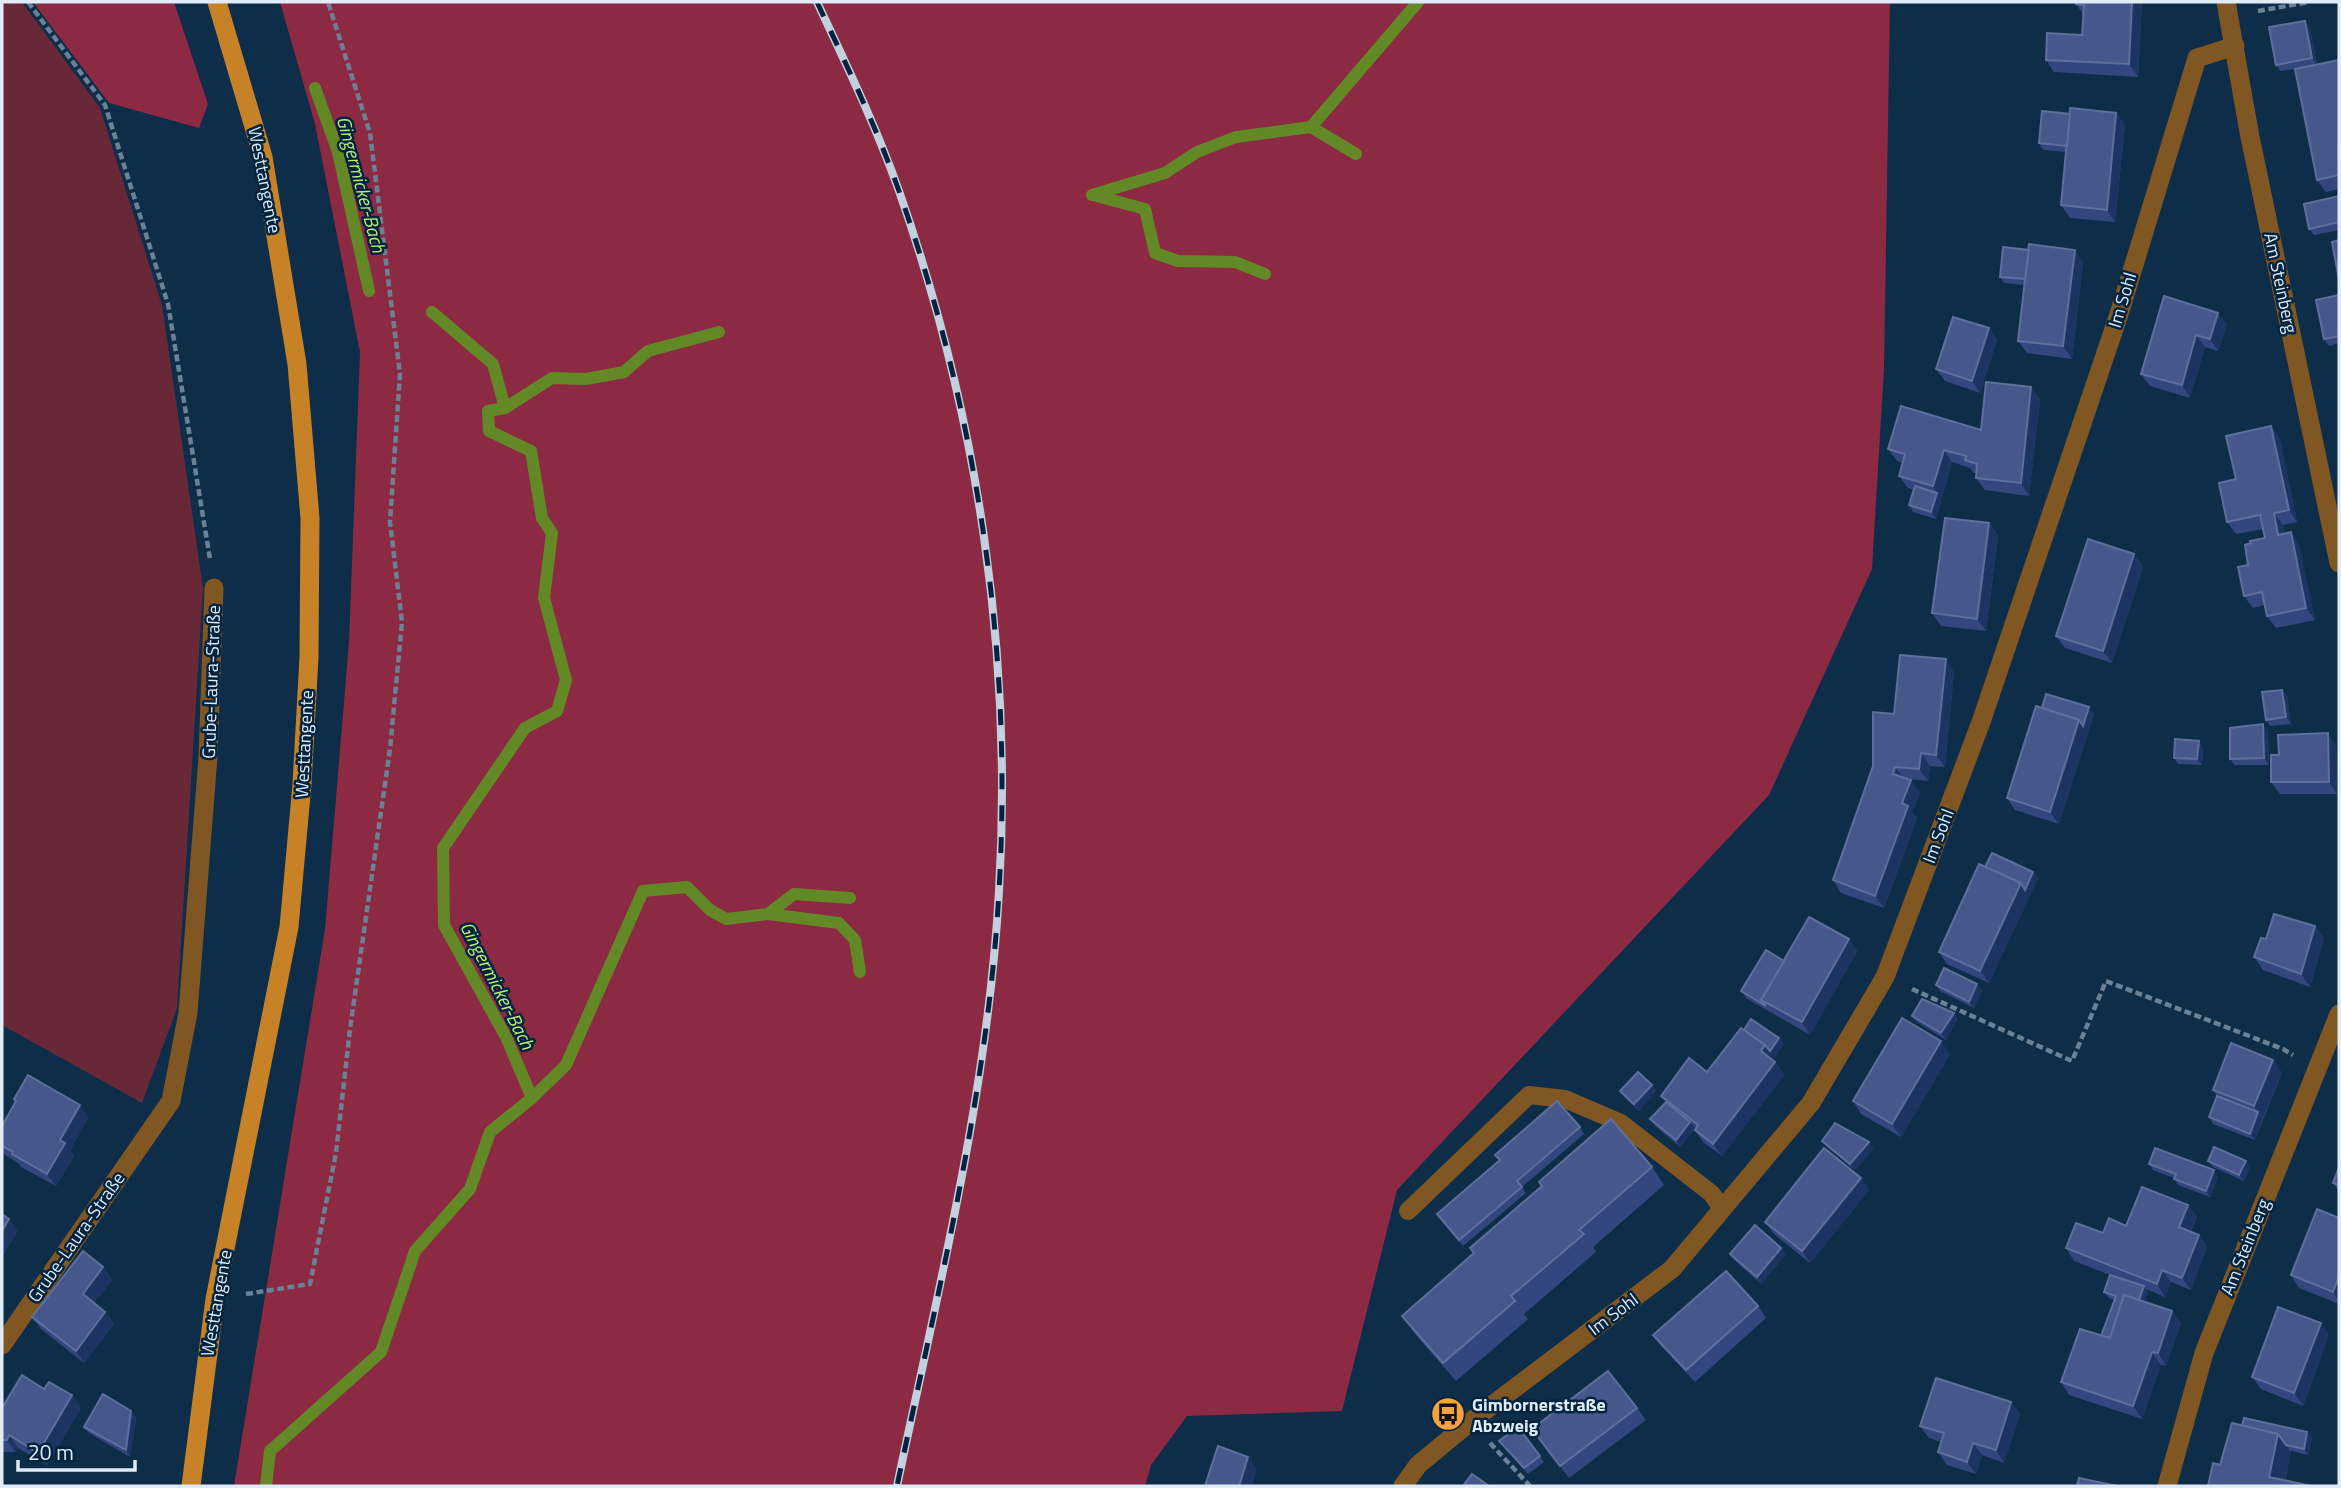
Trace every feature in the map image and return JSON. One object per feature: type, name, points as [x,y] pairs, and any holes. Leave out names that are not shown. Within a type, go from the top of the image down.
[{"type":"main road","name":"Westtangente","points":[[191,1486],[215,1299],[289,927],[302,784],[310,518],[297,365],[263,157],[217,2]]},
{"type":"street","name":"Am Steinberg","points":[[2227,9],[2253,150],[2339,563]]},
{"type":"street","name":"Im Sohl","points":[[1403,1486],[1418,1465],[1470,1422],[1672,1269],[1811,1103],[1885,977],[1986,709],[2119,314],[2197,58],[2235,47]]},
{"type":"street","name":"Grube-Laura-Straße","points":[[2,1345],[171,1101],[188,1013],[208,757],[215,588]]},
{"type":"street","name":"Am Steinberg","points":[[2167,1486],[2204,1353],[2339,1014]]},
{"type":"lane","points":[[1408,1210],[1529,1095],[1565,1099],[1621,1123],[1712,1194],[1722,1209]]},
{"type":"path","name":"Grube-Laura-Straße","points":[[28,2],[104,105],[167,304],[215,588]]},
{"type":"path","points":[[215,1299],[310,1284],[336,1153],[352,1016],[390,749],[402,622],[390,522],[400,374],[370,133],[328,2]]},
{"type":"path","points":[[2227,9],[2309,2]]},
{"type":"path","points":[[1885,977],[2072,1061],[2106,981],[2283,1049],[2317,1071]]},
{"type":"path","points":[[1470,1422],[1530,1486]]},
{"type":"shaded area","points":[[2,2],[22,2],[100,108],[162,305],[203,588],[177,1008],[142,1103],[2,1025]]},
{"type":"shaded area","points":[[33,2],[174,2],[208,104],[199,128],[109,103]]},
{"type":"shaded area","points":[[280,2],[1890,2],[1884,368],[1872,569],[1769,795],[1397,1190],[1342,1411],[1187,1416],[1151,1465],[1145,1486],[234,1486],[325,929],[349,642],[360,352],[315,124]]},
{"type":"building","points":[[2076,2],[2132,2],[2129,64],[2046,60],[2047,33],[2082,35],[2084,5]]},
{"type":"building","points":[[2305,21],[2312,58],[2276,65],[2269,27]]},
{"type":"building","points":[[2339,60],[2339,175],[2317,180],[2295,69]]},
{"type":"building","points":[[2070,108],[2116,113],[2107,210],[2061,205]]},
{"type":"building","points":[[2042,111],[2070,114],[2067,146],[2039,143]]},
{"type":"building","points":[[2339,196],[2339,222],[2309,229],[2304,204]]},
{"type":"building","points":[[2339,240],[2339,280],[2332,242]]},
{"type":"building","points":[[2029,244],[2075,250],[2063,346],[2018,341]]},
{"type":"building","points":[[2003,247],[2029,250],[2025,279],[2000,277]]},
{"type":"building","points":[[2339,295],[2339,336],[2324,339],[2316,300]]},
{"type":"building","points":[[2164,296],[2218,313],[2210,339],[2196,335],[2182,385],[2141,374]]},
{"type":"building","points":[[1953,317],[1989,328],[1972,381],[1936,369]]},
{"type":"building","points":[[1986,382],[2031,387],[2021,483],[1976,478],[1977,464],[1965,460],[1966,456],[1944,450],[1933,486],[1899,476],[1905,454],[1888,449],[1901,406],[1981,430]]},
{"type":"building","points":[[2271,426],[2289,510],[2274,513],[2278,535],[2291,532],[2306,608],[2267,616],[2262,592],[2244,596],[2238,567],[2248,565],[2245,545],[2251,543],[2250,541],[2265,538],[2260,515],[2227,522],[2219,483],[2236,479],[2226,436]]},
{"type":"building","points":[[1915,486],[1937,493],[1931,512],[1909,505]]},
{"type":"building","points":[[1945,518],[1989,523],[1977,619],[1932,613]]},
{"type":"building","points":[[2088,539],[2134,554],[2103,651],[2056,636]]},
{"type":"building","points":[[1900,655],[1946,659],[1936,755],[1921,753],[1919,769],[1895,767],[1893,774],[1911,780],[1902,803],[1908,806],[1875,896],[1833,880],[1873,766],[1873,712],[1894,714]]},
{"type":"building","points":[[2282,690],[2286,717],[2266,720],[2262,692]]},
{"type":"building","points":[[2046,694],[2089,707],[2083,726],[2079,720],[2042,708]]},
{"type":"building","points":[[2036,706],[2079,720],[2050,812],[2007,798]]},
{"type":"building","points":[[2263,724],[2264,758],[2230,759],[2230,728]]},
{"type":"building","points":[[2328,733],[2329,782],[2271,782],[2271,755],[2279,755],[2278,735]]},
{"type":"building","points":[[2175,739],[2199,741],[2197,759],[2174,758]]},
{"type":"building","points":[[1992,853],[2033,872],[2025,890],[2021,883],[1985,867]]},
{"type":"building","points":[[1979,864],[2021,883],[1980,971],[1939,952]]},
{"type":"building","points":[[2274,914],[2315,926],[2301,974],[2254,957],[2261,938],[2266,939]]},
{"type":"building","points":[[1809,917],[1849,939],[1802,1022],[1761,1000]]},
{"type":"building","points":[[1766,950],[1784,961],[1761,1000],[1766,1006],[1741,991]]},
{"type":"building","points":[[1944,968],[1977,984],[1969,1002],[1936,985]]},
{"type":"building","points":[[1922,999],[1954,1013],[1941,1033],[1912,1016]]},
{"type":"building","points":[[1902,1018],[1941,1041],[1892,1124],[1853,1101]]},
{"type":"building","points":[[1751,1019],[1779,1038],[1770,1051],[1744,1030]]},
{"type":"building","points":[[1741,1028],[1765,1045],[1761,1051],[1775,1062],[1713,1144],[1695,1130],[1698,1125],[1661,1096],[1689,1058],[1707,1072]]},
{"type":"building","points":[[2231,1043],[2273,1060],[2254,1106],[2213,1090]]},
{"type":"building","points":[[1638,1072],[1652,1085],[1634,1104],[1620,1091]]},
{"type":"building","points":[[28,1075],[80,1105],[60,1140],[65,1143],[47,1174],[2,1146],[2,1126]]},
{"type":"building","points":[[2217,1096],[2258,1112],[2250,1134],[2209,1117]]},
{"type":"building","points":[[1557,1101],[1580,1127],[1517,1181],[1522,1187],[1459,1240],[1437,1214],[1500,1160],[1495,1155]]},
{"type":"building","points":[[1666,1102],[1690,1122],[1676,1140],[1650,1119]]},
{"type":"building","points":[[1611,1119],[1652,1167],[1579,1230],[1584,1234],[1511,1296],[1515,1301],[1443,1363],[1402,1316],[1474,1253],[1470,1248],[1542,1186],[1539,1182]]},
{"type":"building","points":[[1835,1123],[1869,1142],[1850,1164],[1822,1141]]},
{"type":"building","points":[[2214,1147],[2246,1161],[2239,1175],[2208,1161]]},
{"type":"building","points":[[1824,1148],[1861,1178],[1802,1251],[1765,1222]]},
{"type":"building","points":[[2155,1148],[2214,1170],[2206,1191],[2174,1179],[2176,1174],[2149,1164]]},
{"type":"building","points":[[2339,1167],[2339,1185],[2333,1183]]},
{"type":"building","points":[[2142,1187],[2188,1205],[2179,1227],[2199,1235],[2182,1278],[2162,1270],[2157,1284],[2066,1248],[2076,1223],[2103,1233],[2109,1218],[2126,1226]]},
{"type":"building","points":[[2317,1209],[2339,1218],[2339,1276],[2333,1292],[2291,1275]]},
{"type":"building","points":[[2,1214],[9,1219],[2,1231]]},
{"type":"building","points":[[1755,1225],[1781,1248],[1757,1277],[1730,1254]]},
{"type":"building","points":[[83,1251],[103,1267],[83,1294],[105,1312],[76,1351],[32,1317]]},
{"type":"building","points":[[1726,1271],[1758,1306],[1686,1370],[1653,1335]]},
{"type":"building","points":[[2110,1275],[2144,1286],[2139,1300],[2124,1295],[2110,1338],[2101,1336],[2116,1296],[2104,1292]]},
{"type":"building","points":[[2124,1295],[2172,1311],[2158,1353],[2152,1352],[2133,1406],[2061,1382],[2080,1329],[2110,1338]]},
{"type":"building","points":[[2278,1307],[2321,1323],[2294,1393],[2252,1377]]},
{"type":"building","points":[[1608,1371],[1637,1408],[1560,1466],[1532,1429]]},
{"type":"building","points":[[22,1375],[44,1389],[49,1382],[72,1395],[38,1453],[9,1435],[7,1440],[2,1440],[2,1408]]},
{"type":"building","points":[[1936,1378],[2011,1402],[1996,1450],[1973,1443],[1967,1462],[1938,1452],[1944,1433],[1920,1426]]},
{"type":"building","points":[[103,1394],[131,1411],[126,1450],[84,1427]]},
{"type":"building","points":[[2244,1418],[2307,1432],[2304,1449],[2286,1445],[2278,1434],[2242,1426]]},
{"type":"building","points":[[2232,1423],[2278,1434],[2269,1477],[2311,1486],[2208,1486],[2213,1463],[2220,1465]]},
{"type":"building","points":[[1518,1427],[1540,1456],[1524,1468],[1499,1441]]},
{"type":"building","points":[[1218,1446],[1248,1457],[1239,1486],[1205,1486]]},
{"type":"building","points":[[1472,1474],[1489,1486],[1463,1486]]},
{"type":"building","points":[[2079,1478],[2117,1486],[2077,1486]]},
{"type":"waterway","points":[[1092,195],[1165,173],[1197,152],[1236,137],[1311,127],[1418,2]]},
{"type":"waterway","name":"Gingermicker-Bach","points":[[315,88],[338,152],[369,291]]},
{"type":"waterway","points":[[1311,127],[1356,154]]},
{"type":"waterway","points":[[1093,195],[1145,209],[1155,253],[1178,261],[1235,262],[1265,274]]},
{"type":"waterway","name":"Gingermicker-Bach","points":[[266,1486],[270,1451],[381,1352],[415,1251],[470,1189],[490,1132],[532,1098],[506,1037],[444,925],[443,848],[525,728],[557,711],[566,680],[544,598],[552,533],[542,518],[531,451],[489,431],[488,411],[505,408],[493,364],[432,312]]},
{"type":"waterway","points":[[505,408],[552,378],[586,379],[624,372],[648,351],[719,332]]},
{"type":"waterway","points":[[532,1098],[566,1065],[643,891],[687,887],[710,910],[726,919],[768,914],[794,894],[850,898]]},
{"type":"waterway","points":[[768,914],[839,923],[855,940],[860,972]]},
{"type":"railway","points":[[817,2],[860,95],[899,191],[927,276],[950,362],[984,536],[1000,713],[1002,802],[999,891],[984,1041],[959,1190],[897,1486]]},
{"type":"place","name":"Gimbornerstraße Abzweig","points":[[1448,1414]]}]
